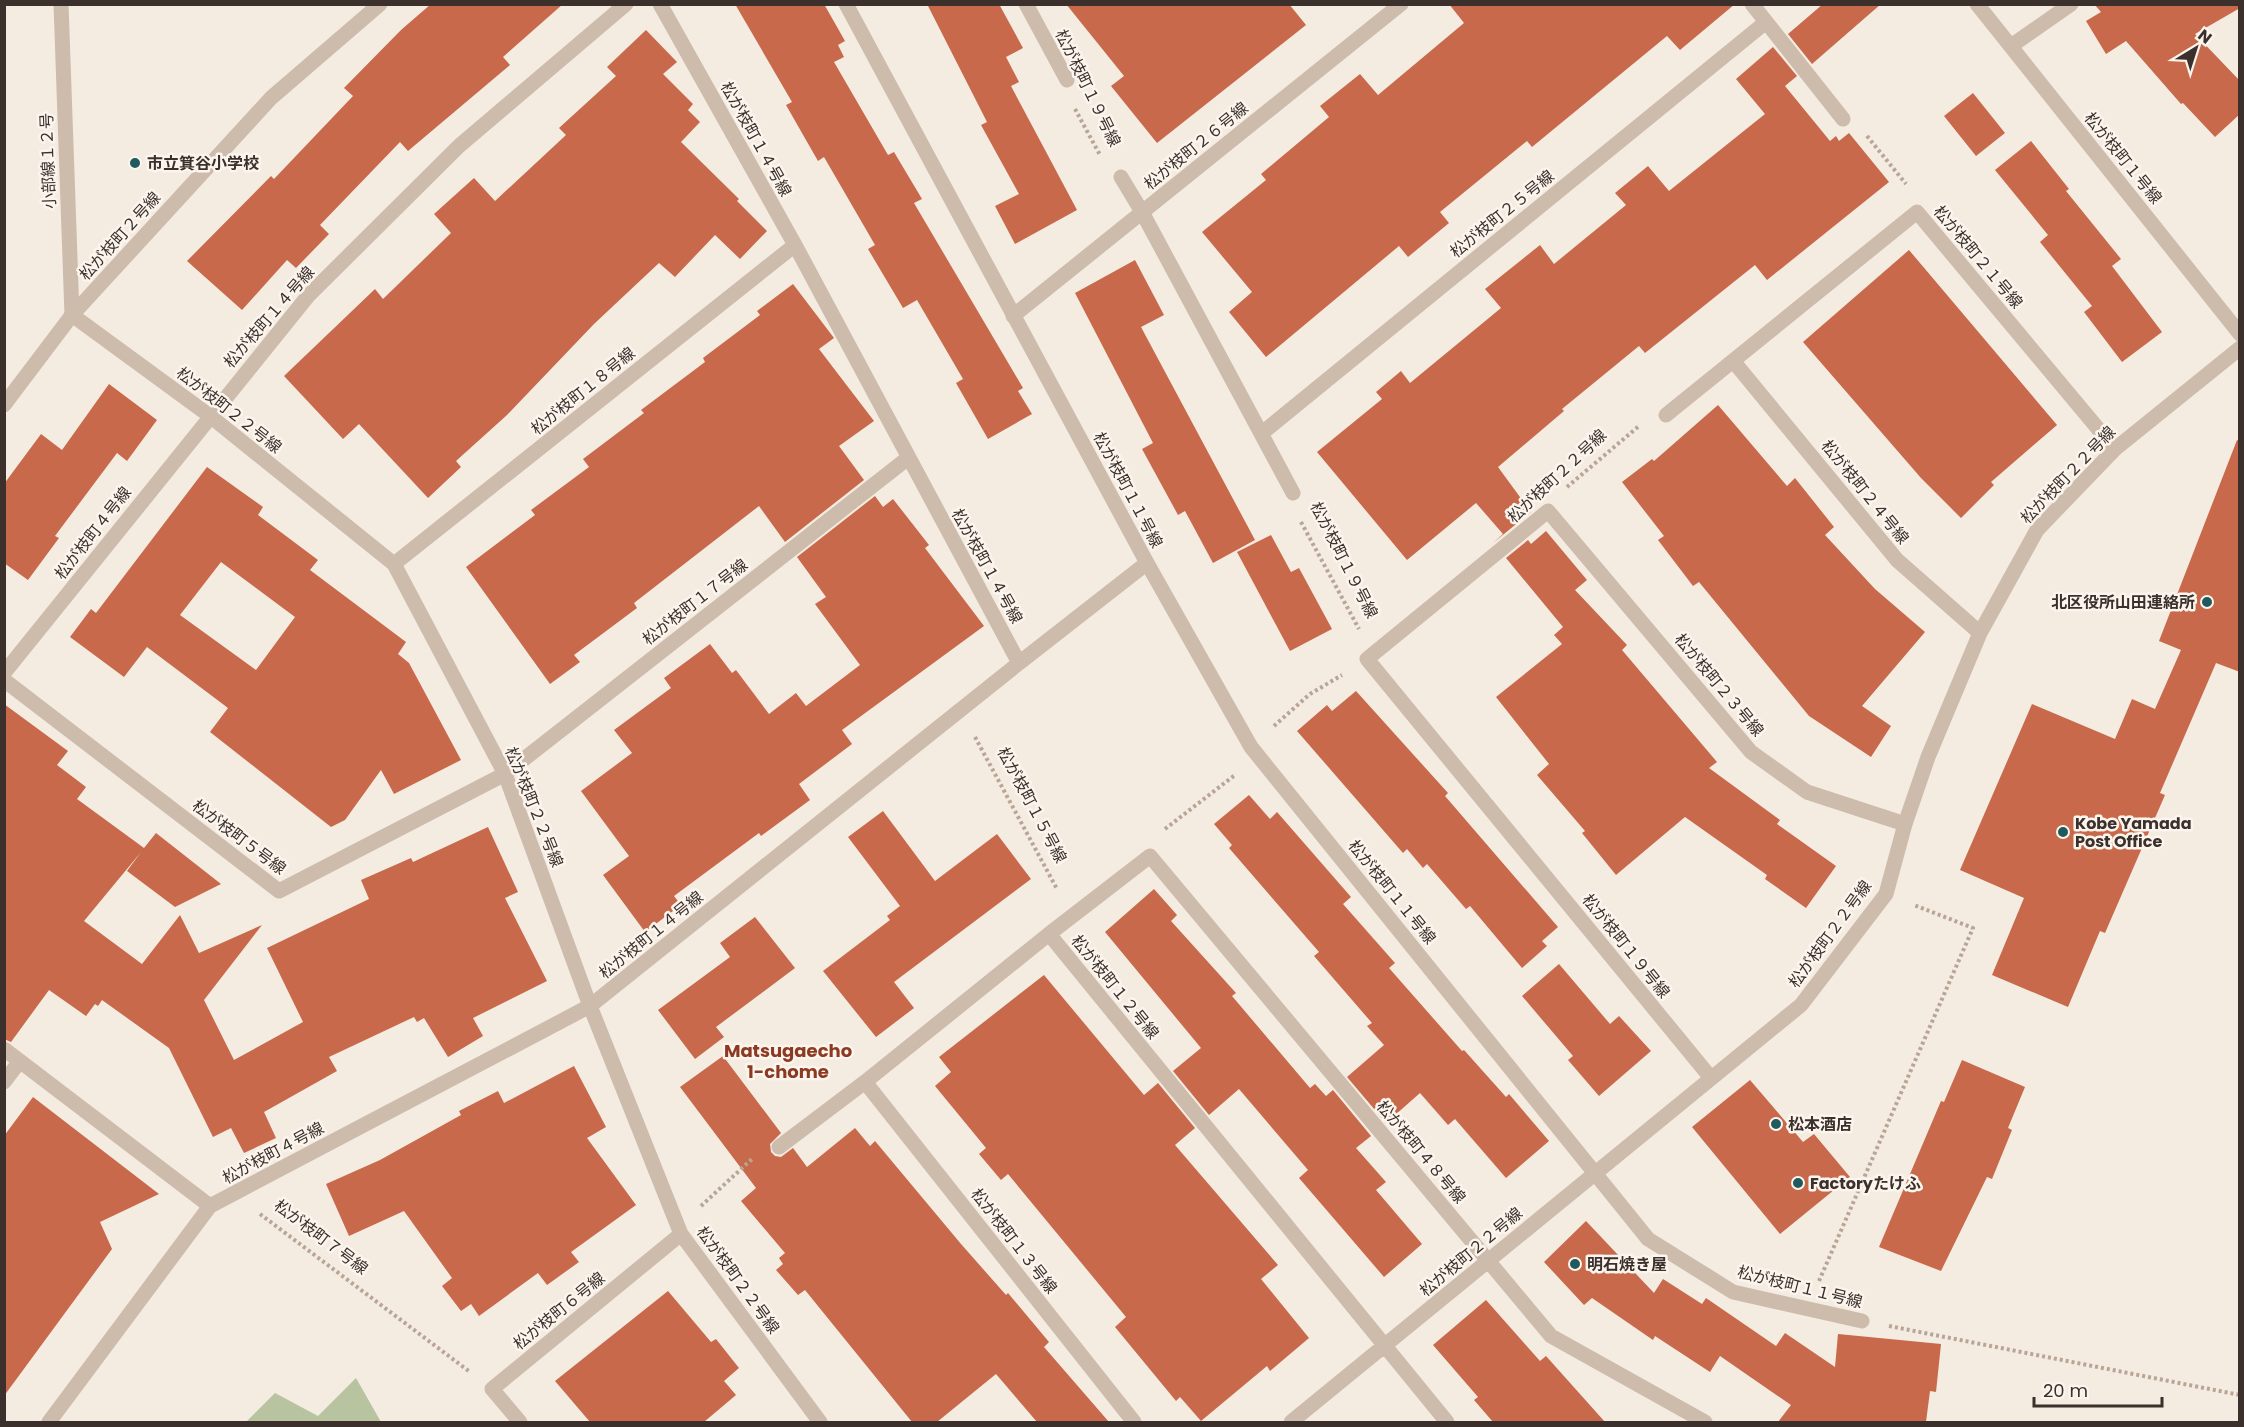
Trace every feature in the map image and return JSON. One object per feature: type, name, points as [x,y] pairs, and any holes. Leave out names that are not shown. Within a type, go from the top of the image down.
[{"type":"street","name":"小部線１２号","points":[[61,4],[72,315]]},
{"type":"street","name":"松が枝町２号線","points":[[4,405],[72,315],[271,98],[380,4]]},
{"type":"street","name":"松が枝町１４号線","points":[[210,416],[308,296],[450,154],[626,4]]},
{"type":"street","name":"松が枝町１４号線","points":[[590,1006],[1019,663],[795,245],[660,4]]},
{"type":"street","name":"松が枝町１１号線","points":[[846,4],[1147,563],[1251,747],[1648,1239],[1733,1292],[1862,1321]]},
{"type":"street","name":"松が枝町１９号線","points":[[1026,4],[1067,80]]},
{"type":"street","name":"松が枝町２６号線","points":[[1013,316],[1401,4]]},
{"type":"street","points":[[1752,4],[1843,119]]},
{"type":"street","name":"松が枝町１号線","points":[[1977,4],[2240,334]]},
{"type":"street","points":[[2011,46],[2071,4]]},
{"type":"street","name":"松が枝町２５号線","points":[[1262,434],[1766,22]]},
{"type":"street","name":"松が枝町１９号線","points":[[1121,177],[1293,493]]},
{"type":"street","points":[[1666,415],[1917,212]]},
{"type":"street","name":"松が枝町２１号線","points":[[1917,212],[2115,449]]},
{"type":"street","name":"松が枝町１８号線","points":[[394,564],[795,245]]},
{"type":"street","name":"松が枝町２２号線","points":[[72,315],[210,416],[394,564],[505,774],[590,1006],[680,1230],[820,1422]]},
{"type":"street","name":"松が枝町２２号線","points":[[1291,1422],[1801,1005],[1886,894],[1905,824],[1928,757],[1980,633],[2037,530],[2115,449],[2240,348]]},
{"type":"street","name":"松が枝町２４号線","points":[[1734,362],[1897,560],[1980,633]]},
{"type":"street","name":"松が枝町４号線","points":[[4,673],[210,416]]},
{"type":"street","name":"松が枝町１７号線","points":[[505,774],[908,458]]},
{"type":"street","name":"松が枝町２２号線","points":[[1367,659],[1548,512]]},
{"type":"street","name":"松が枝町２３号線","points":[[1548,512],[1751,752],[1807,792],[1905,824]]},
{"type":"street","points":[[1019,663],[1147,563]]},
{"type":"street","name":"松が枝町１９号線","points":[[1367,659],[1711,1078]]},
{"type":"street","name":"松が枝町５号線","points":[[4,680],[279,891],[505,774]]},
{"type":"street","points":[[1049,934],[1150,856]]},
{"type":"street","name":"松が枝町４８号線","points":[[1150,856],[1551,1336],[1705,1422]]},
{"type":"street","name":"松が枝町１２号線","points":[[779,1147],[865,1082],[1049,934],[1447,1422]]},
{"type":"street","name":"松が枝町４号線","points":[[49,1422],[210,1206],[590,1006]]},
{"type":"street","points":[[4,1049],[210,1206]]},
{"type":"street","points":[[4,1082],[20,1061]]},
{"type":"street","name":"松が枝町１３号線","points":[[865,1082],[1134,1422]]},
{"type":"street","name":"松が枝町６号線","points":[[492,1389],[680,1230]]},
{"type":"street","points":[[492,1389],[520,1422]]},
{"type":"path","name":"松が枝町１９号線","points":[[1067,80],[1072,105],[1106,166],[1121,177]]},
{"type":"path","name":"松が枝町２１号線","points":[[1843,119],[1858,125],[1914,194],[1917,212]]},
{"type":"path","name":"松が枝町２２号線","points":[[1548,512],[1563,490],[1640,424],[1666,415]]},
{"type":"path","name":"松が枝町１９号線","points":[[1293,493],[1297,514],[1363,637],[1367,659]]},
{"type":"path","points":[[1150,856],[1159,833],[1242,770],[1251,747],[1310,694],[1367,659]]},
{"type":"path","name":"松が枝町１５号線","points":[[960,710],[1073,917]]},
{"type":"path","points":[[1807,1309],[1973,928],[1886,894]]},
{"type":"path","points":[[680,1230],[764,1149],[779,1147]]},
{"type":"path","name":"松が枝町７号線","points":[[210,1206],[256,1212],[492,1389]]},
{"type":"path","name":"松が枝町１１号線","points":[[1862,1321],[2240,1395]]},
{"type":"green space","points":[[356,1378],[381,1422],[246,1422],[275,1393],[318,1416]]},
{"type":"building","points":[[431,4],[563,4],[503,57],[510,65],[408,151],[400,142],[320,225],[329,234],[296,268],[287,260],[242,310],[187,261],[271,176],[274,179],[353,96],[344,88],[401,30]]},
{"type":"building","points":[[735,4],[824,4],[845,41],[838,45],[844,57],[834,62],[888,155],[894,152],[922,199],[914,203],[1023,388],[1018,391],[1032,414],[988,439],[956,383],[963,379],[917,300],[903,308],[868,249],[875,245],[824,157],[818,161],[786,105],[792,102]]},
{"type":"building","points":[[927,4],[999,4],[1023,48],[1006,57],[1019,82],[1011,86],[1077,210],[1015,244],[995,206],[1019,194],[981,125],[987,122]]},
{"type":"building","points":[[1066,4],[1289,4],[1306,25],[1157,143],[1111,86],[1124,76]]},
{"type":"building","points":[[1449,4],[1735,4],[1680,50],[1667,36],[1532,147],[1527,141],[1440,212],[1449,223],[1408,257],[1399,246],[1266,357],[1229,312],[1252,292],[1202,232],[1266,180],[1261,174],[1329,117],[1320,106],[1360,74],[1378,95],[1464,23]]},
{"type":"building","points":[[1823,4],[1881,4],[1812,64],[1788,34]]},
{"type":"building","points":[[2094,4],[2240,4],[2240,8],[2195,34],[2240,81],[2240,114],[2215,137],[2183,103],[2181,104],[2126,41],[2106,54],[2086,21],[2101,12]]},
{"type":"building","points":[[646,30],[677,62],[663,74],[693,104],[688,110],[700,122],[681,142],[739,199],[737,201],[767,231],[740,259],[715,235],[675,277],[659,263],[594,324],[507,415],[456,461],[461,467],[428,498],[359,424],[343,439],[284,376],[375,289],[383,299],[451,233],[434,214],[474,178],[495,201],[566,135],[559,128],[616,76],[607,67]]},
{"type":"building","points":[[1773,47],[1797,76],[1785,86],[1830,141],[1836,136],[1839,141],[1849,133],[1889,182],[1767,280],[1755,265],[1645,353],[1639,346],[1562,409],[1564,411],[1498,467],[1531,512],[1493,543],[1503,534],[1476,503],[1407,560],[1317,452],[1382,399],[1376,392],[1401,371],[1410,383],[1501,308],[1485,289],[1540,245],[1554,264],[1626,205],[1615,193],[1648,166],[1669,191],[1765,114],[1736,79]]},
{"type":"building","points":[[1973,93],[2005,133],[1976,156],[1944,116]]},
{"type":"building","points":[[2031,141],[2069,189],[2066,191],[2121,259],[2112,266],[2162,332],[2122,362],[2084,312],[2092,306],[2040,242],[2048,235],[1995,170]]},
{"type":"building","points":[[1909,250],[2057,425],[1991,482],[1994,485],[1961,518],[1921,478],[1803,342]]},
{"type":"building","points":[[1135,260],[1164,315],[1141,327],[1255,540],[1213,563],[1185,511],[1178,515],[1142,449],[1153,443],[1075,293]]},
{"type":"building","points":[[793,284],[834,338],[819,349],[874,421],[839,446],[864,480],[785,542],[759,506],[634,603],[637,608],[574,655],[580,662],[550,684],[466,567],[535,515],[531,510],[589,467],[583,459],[644,413],[641,410],[705,362],[703,358],[760,315],[757,311]]},
{"type":"building","points":[[109,384],[157,420],[127,461],[117,453],[55,536],[59,538],[28,580],[4,563],[4,484],[41,434],[62,450]]},
{"type":"building","points":[[1718,405],[1787,486],[1795,478],[1834,527],[1825,535],[1875,589],[1925,632],[1862,706],[1891,726],[1871,757],[1809,716],[1699,582],[1693,586],[1658,540],[1664,536],[1622,482],[1652,459],[1654,461]]},
{"type":"building","points":[[2237,440],[2240,441],[2240,672],[2216,663],[2160,793],[2165,795],[2105,933],[2100,931],[2068,1007],[1992,975],[2024,898],[1960,870],[2032,704],[2115,739],[2132,699],[2155,709],[2181,650],[2159,641]]},
{"type":"building","points":[[207,467],[263,507],[258,515],[318,560],[310,570],[406,642],[398,654],[409,663],[461,760],[394,794],[381,770],[345,820],[331,827],[210,732],[228,708],[147,647],[124,677],[70,637],[91,609],[96,613]],"holes":[[[221,562],[295,617],[256,670],[180,615]]]},
{"type":"building","points":[[875,496],[883,507],[893,499],[929,545],[925,548],[984,626],[842,730],[852,744],[799,784],[810,800],[761,836],[759,833],[674,896],[681,905],[645,932],[603,875],[629,856],[581,791],[632,753],[614,730],[671,688],[664,678],[710,644],[732,673],[736,670],[769,714],[796,693],[806,706],[860,665],[815,604],[826,597],[797,557]]},
{"type":"building","points":[[1546,531],[1587,580],[1575,590],[1627,645],[1622,650],[1717,762],[1709,768],[1780,820],[1777,824],[1836,866],[1806,908],[1765,879],[1767,875],[1685,817],[1616,875],[1582,833],[1585,831],[1537,775],[1549,764],[1496,697],[1562,644],[1554,635],[1563,627],[1506,558],[1528,540],[1531,544]]},
{"type":"building","points":[[1271,535],[1291,572],[1299,568],[1332,629],[1290,651],[1237,552]]},
{"type":"building","points":[[1356,691],[1448,793],[1445,796],[1558,927],[1542,941],[1547,946],[1522,968],[1470,906],[1466,909],[1427,864],[1423,868],[1407,849],[1403,853],[1297,731],[1327,705],[1332,711]]},
{"type":"building","points":[[4,704],[68,751],[57,765],[86,787],[77,799],[144,848],[156,833],[221,884],[175,907],[127,871],[141,852],[84,921],[142,964],[180,915],[199,953],[262,925],[204,1000],[234,1060],[303,1022],[267,948],[369,899],[361,880],[411,858],[413,862],[488,827],[518,892],[505,898],[547,981],[473,1018],[483,1036],[448,1057],[424,1018],[417,1022],[414,1017],[329,1057],[337,1071],[264,1112],[276,1138],[244,1153],[231,1128],[213,1137],[169,1048],[102,1000],[98,1006],[95,1004],[86,1016],[49,990],[11,1042],[4,1039]]},
{"type":"building","points":[[1249,795],[1270,819],[1277,812],[1351,897],[1343,904],[1395,963],[1389,968],[1462,1051],[1464,1050],[1506,1097],[1509,1094],[1549,1141],[1506,1178],[1455,1119],[1448,1125],[1420,1093],[1386,1123],[1347,1077],[1384,1045],[1367,1026],[1372,1023],[1314,956],[1319,952],[1229,848],[1232,845],[1214,824]]},
{"type":"building","points":[[883,811],[935,881],[997,834],[1031,879],[894,982],[914,1008],[876,1037],[823,971],[890,920],[887,916],[900,906],[848,837]]},
{"type":"building","points":[[1154,889],[1177,915],[1171,921],[1236,993],[1232,996],[1310,1088],[1315,1084],[1326,1096],[1333,1090],[1371,1136],[1356,1148],[1386,1182],[1376,1190],[1422,1244],[1384,1277],[1299,1178],[1308,1170],[1239,1089],[1209,1115],[1173,1071],[1201,1048],[1105,932]]},
{"type":"building","points":[[755,917],[795,968],[716,1027],[724,1037],[695,1059],[658,1010],[730,957],[720,943]]},
{"type":"building","points":[[1559,964],[1610,1024],[1619,1016],[1651,1051],[1599,1096],[1568,1060],[1573,1056],[1522,996]]},
{"type":"building","points":[[1044,975],[1144,1095],[1158,1083],[1195,1128],[1175,1145],[1278,1265],[1261,1279],[1309,1338],[1270,1371],[1267,1366],[1201,1421],[1180,1397],[1176,1401],[1115,1327],[1126,1317],[1008,1174],[1001,1180],[979,1154],[986,1148],[935,1086],[951,1072],[939,1057]]},
{"type":"building","points":[[723,1056],[781,1133],[770,1144],[771,1152],[775,1156],[781,1157],[793,1148],[807,1167],[855,1128],[870,1146],[875,1141],[961,1244],[1006,1295],[1008,1293],[1049,1342],[1044,1347],[1109,1422],[1037,1422],[996,1374],[937,1422],[912,1422],[805,1290],[798,1295],[776,1270],[783,1264],[779,1258],[785,1253],[741,1201],[756,1188],[680,1087]]},
{"type":"building","points":[[1962,1060],[2025,1087],[2008,1128],[2012,1130],[1992,1179],[1987,1177],[1941,1271],[1879,1247],[1941,1101],[1944,1102]]},
{"type":"building","points":[[574,1066],[606,1127],[587,1138],[636,1205],[571,1252],[579,1262],[547,1285],[538,1273],[479,1316],[471,1304],[461,1311],[442,1286],[452,1278],[404,1211],[349,1236],[326,1184],[380,1160],[461,1115],[459,1111],[498,1091],[504,1103]]},
{"type":"building","points":[[1750,1080],[1803,1142],[1814,1134],[1850,1177],[1780,1234],[1692,1127]]},
{"type":"building","points":[[33,1097],[159,1194],[100,1222],[112,1249],[4,1396],[4,1136]]},
{"type":"building","points":[[1586,1221],[1654,1293],[1663,1279],[1702,1304],[1706,1298],[1776,1346],[1785,1333],[1835,1367],[1838,1334],[1941,1344],[1936,1392],[1930,1391],[1926,1422],[1778,1422],[1791,1405],[1720,1356],[1710,1372],[1655,1336],[1653,1340],[1592,1298],[1584,1305],[1544,1262]]},
{"type":"building","points":[[668,1291],[711,1342],[716,1339],[739,1368],[724,1381],[736,1395],[704,1422],[590,1422],[555,1381]]},
{"type":"building","points":[[1486,1300],[1540,1361],[1546,1356],[1605,1422],[1493,1422],[1474,1400],[1478,1397],[1433,1345]]},
{"type":"place","name":"市立箕谷小学校","points":[[135,163]]},
{"type":"place","name":"北区役所山田連絡所","points":[[2207,602]]},
{"type":"place","name":"Kobe Yamada Post Office","points":[[2063,832]]},
{"type":"place","name":"松本酒店","points":[[1776,1124]]},
{"type":"place","name":"Factoryたけふ","points":[[1798,1183]]},
{"type":"place","name":"明石焼き屋","points":[[1575,1264]]},
{"type":"district","name":"Matsugaecho 1-chome","points":[[788,1060]]}]
